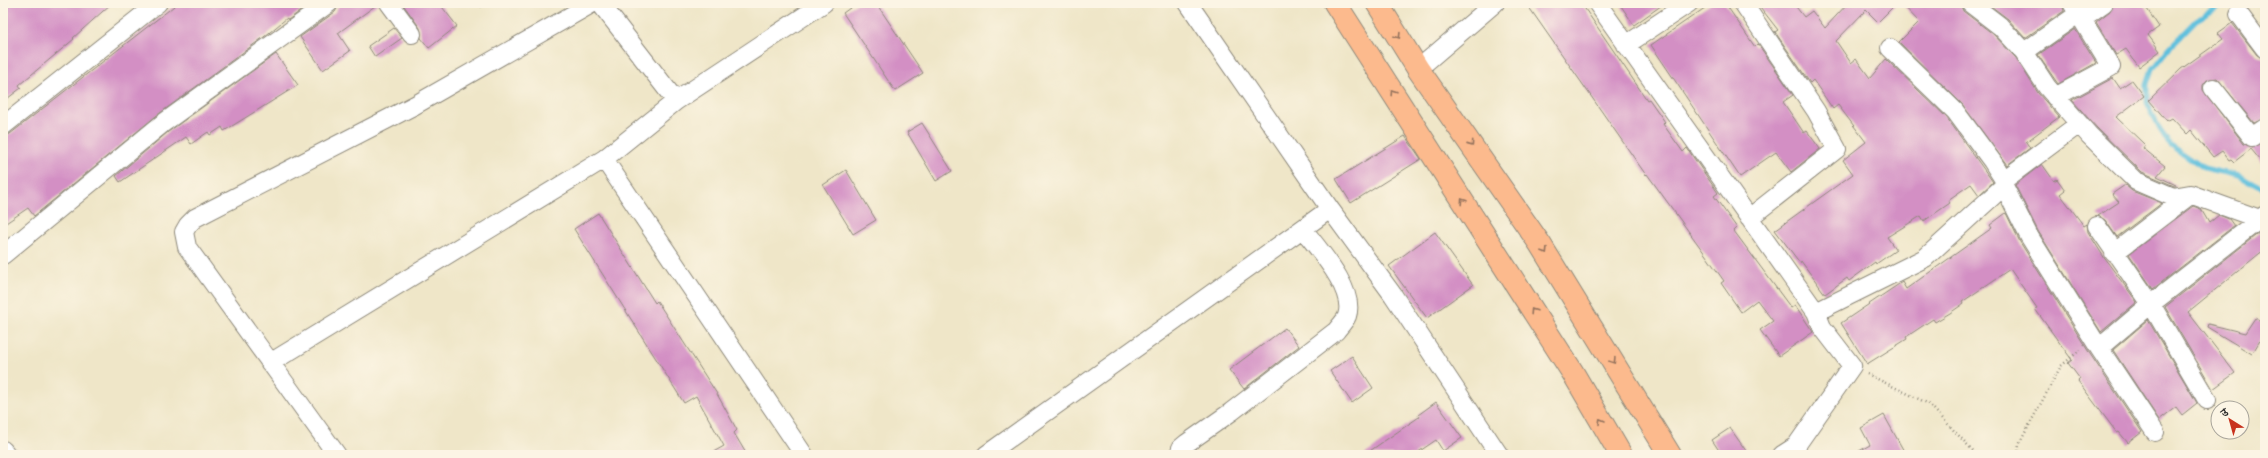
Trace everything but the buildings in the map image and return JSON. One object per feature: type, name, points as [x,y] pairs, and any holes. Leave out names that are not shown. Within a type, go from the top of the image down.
[{"type":"main road","points":[[1334,3],[1568,366],[1621,455]]},
{"type":"main road","points":[[1377,3],[1418,69],[1540,244],[1670,455]]},
{"type":"street","points":[[3,126],[157,3]]},
{"type":"street","points":[[4,253],[162,124],[329,3]]},
{"type":"street","points":[[389,3],[412,34]]},
{"type":"street","points":[[337,455],[187,247],[184,232],[195,218],[416,105],[593,3]]},
{"type":"street","points":[[600,3],[676,101]]},
{"type":"street","points":[[270,363],[604,159],[676,101],[824,3]]},
{"type":"street","points":[[1188,3],[1330,209],[1393,294],[1499,455]]},
{"type":"street","points":[[1418,69],[1495,3]]},
{"type":"street","points":[[1596,3],[1816,312],[1822,327],[1852,366],[1796,446],[1782,455]]},
{"type":"street","points":[[1626,45],[1689,3]]},
{"type":"street","points":[[1743,3],[1816,111],[1837,149],[1748,218]]},
{"type":"street","points":[[1970,3],[2000,26],[2024,52],[2056,97],[2079,124],[2136,181],[2173,197],[2190,194],[2264,218]]},
{"type":"street","points":[[2024,52],[2077,12],[2104,3]]},
{"type":"street","points":[[2056,97],[2111,66],[2077,12]]},
{"type":"street","points":[[2239,14],[2265,49]]},
{"type":"street","points":[[1890,48],[1955,111],[2004,183],[2029,236],[2155,432]]},
{"type":"street","points":[[2212,88],[2252,137],[2265,128]]},
{"type":"street","points":[[1816,312],[1925,258],[2004,183],[2079,124]]},
{"type":"street","points":[[604,159],[804,455]]},
{"type":"street","points":[[2114,253],[2190,194]]},
{"type":"street","points":[[986,455],[1330,209]]},
{"type":"street","points":[[2097,343],[2264,218]]},
{"type":"street","points":[[2097,226],[2114,253],[2151,304],[2207,400]]},
{"type":"street","points":[[1180,455],[1181,448],[1187,443],[1231,412],[1336,331],[1347,317],[1349,303],[1338,276],[1303,228]]},
{"type":"street","points":[[3,450],[7,455]]},
{"type":"path","points":[[479,3],[483,8]]},
{"type":"path","points":[[2018,455],[2019,444],[2062,366],[2097,343]]},
{"type":"path","points":[[1852,366],[1929,404],[1977,455]]},
{"type":"waterway","points":[[2226,3],[2196,20],[2169,48],[2152,69],[2147,84],[2147,103],[2164,137],[2171,145],[2204,168],[2239,176],[2265,190]]}]
